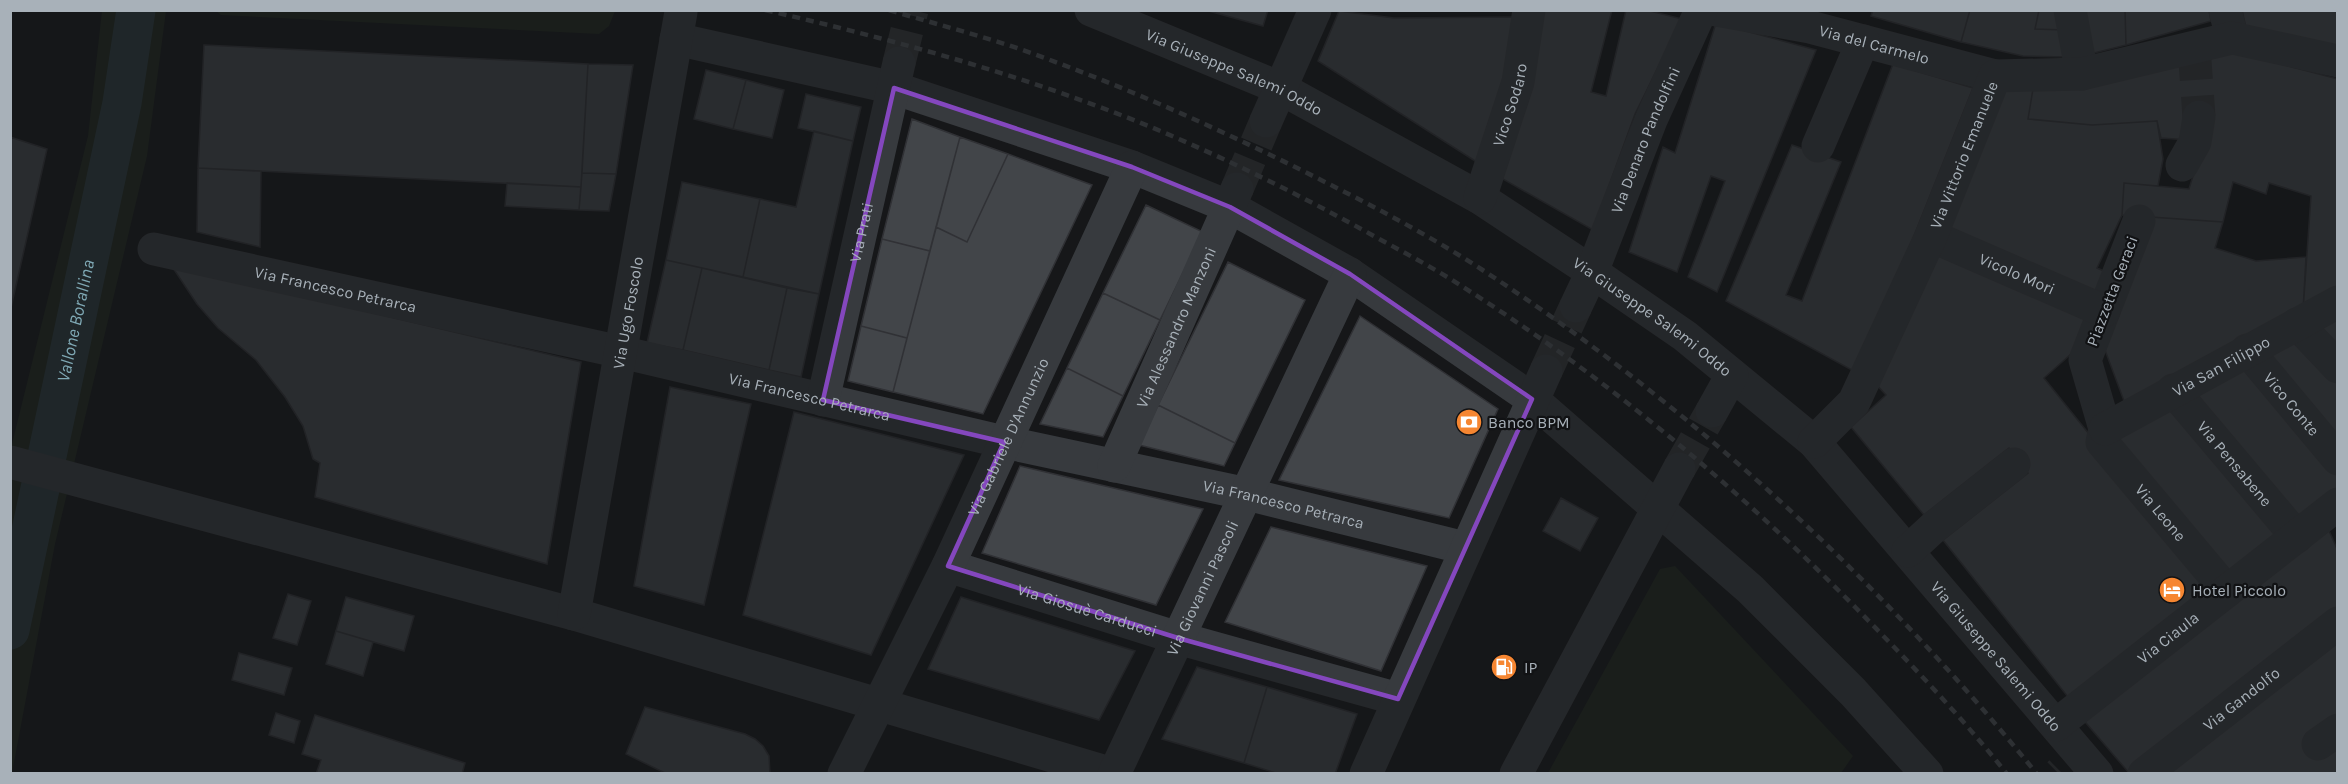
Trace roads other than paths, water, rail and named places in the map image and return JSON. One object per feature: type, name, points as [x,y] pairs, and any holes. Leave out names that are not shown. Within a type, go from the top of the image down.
[{"type":"street","name":"Via Giuseppe Salemi Oddo","points":[[1091,10],[1280,88],[1480,198],[1684,336],[1814,442],[2056,725],[2080,767]]},
{"type":"street","points":[[1266,121],[1315,10]]},
{"type":"street","name":"Vico Sodaro","points":[[1480,198],[1518,82],[1529,10]]},
{"type":"street","name":"Via Denaro Pandolfini","points":[[1576,306],[1592,272],[1651,120],[1701,10]]},
{"type":"street","name":"Via del Carmelo","points":[[1716,10],[1810,27],[1995,76]]},
{"type":"street","points":[[2070,10],[2082,74]]},
{"type":"street","name":"Via Vittorio Emanuele","points":[[1814,442],[1854,402],[1931,236],[1995,76],[2082,74],[2229,24],[2337,61]]},
{"type":"street","points":[[678,25],[896,75],[1132,167],[1234,198],[1350,274],[1539,385],[1656,508],[1750,589],[1853,692],[1927,774]]},
{"type":"street","name":"Via Ugo Foscolo","points":[[574,614],[678,25]]},
{"type":"street","points":[[1818,146],[1863,40]]},
{"type":"street","name":"Via Prati","points":[[823,400],[896,75]]},
{"type":"street","points":[[2182,165],[2195,142],[2199,117]]},
{"type":"street","name":"Via Gabriele D'Annunzio","points":[[844,774],[948,566],[1132,167]]},
{"type":"street","name":"Via Alessandro Manzoni","points":[[1114,466],[1234,198]]},
{"type":"street","name":"Piazzetta Geraci","points":[[2105,429],[2085,360],[2139,221]]},
{"type":"street","name":"Vicolo Mori","points":[[1931,236],[2104,311]]},
{"type":"street","name":"Via Francesco Petrarca","points":[[154,249],[621,352],[1004,442],[1247,494],[1465,548]]},
{"type":"street","name":"Via Giovanni Pascoli","points":[[1114,774],[1350,274]]},
{"type":"street","name":"Via San Filippo","points":[[2105,429],[2337,302]]},
{"type":"street","points":[[2297,324],[2337,367]]},
{"type":"street","name":"Vico Conte","points":[[2247,350],[2337,459]]},
{"type":"street","points":[[1712,411],[1732,375]]},
{"type":"street","points":[[1366,774],[1539,385]]},
{"type":"street","name":"Via Pensabene","points":[[2173,390],[2296,537]]},
{"type":"street","name":"Via Leone","points":[[2105,429],[2102,442],[2227,591]]},
{"type":"street","points":[[10,462],[574,614],[1114,774]]},
{"type":"street","points":[[1908,551],[1934,527],[2014,464]]},
{"type":"street","points":[[1516,774],[1656,508],[1679,469]]},
{"type":"street","name":"Via Ciaula","points":[[2056,725],[2296,537],[2335,513]]},
{"type":"street","name":"Via Giosuè Carducci","points":[[948,566],[1178,638],[1398,699]]},
{"type":"street","name":"Via Gandolfo","points":[[2144,774],[2337,623]]},
{"type":"waterway","name":"Vallone Borallina","points":[[10,630],[122,103],[136,10]]},
{"type":"tunnel","points":[[899,63],[912,10]]},
{"type":"tunnel","points":[[2194,47],[2199,117]]},
{"type":"tunnel","points":[[1237,189],[1266,121]]},
{"type":"tunnel","points":[[1546,371],[1576,306]]},
{"type":"tunnel","points":[[1679,469],[1712,411]]},
{"type":"railway","points":[[765,10],[912,47],[1008,75],[1151,127],[1290,192],[1452,280],[1568,359],[1669,436],[1717,477],[1811,563],[1875,628],[1952,710],[2007,774]]},
{"type":"railway","points":[[889,10],[1017,48],[1171,109],[1284,161],[1362,201],[1422,233],[1481,269],[1634,378],[1707,437],[1778,500],[1913,632],[1977,702],[2037,774]]},
{"type":"place","name":"Banco BPM","points":[[1469,422]]},
{"type":"place","name":"Hotel Piccolo","points":[[2172,590]]},
{"type":"place","name":"IP","points":[[1504,667]]}]
